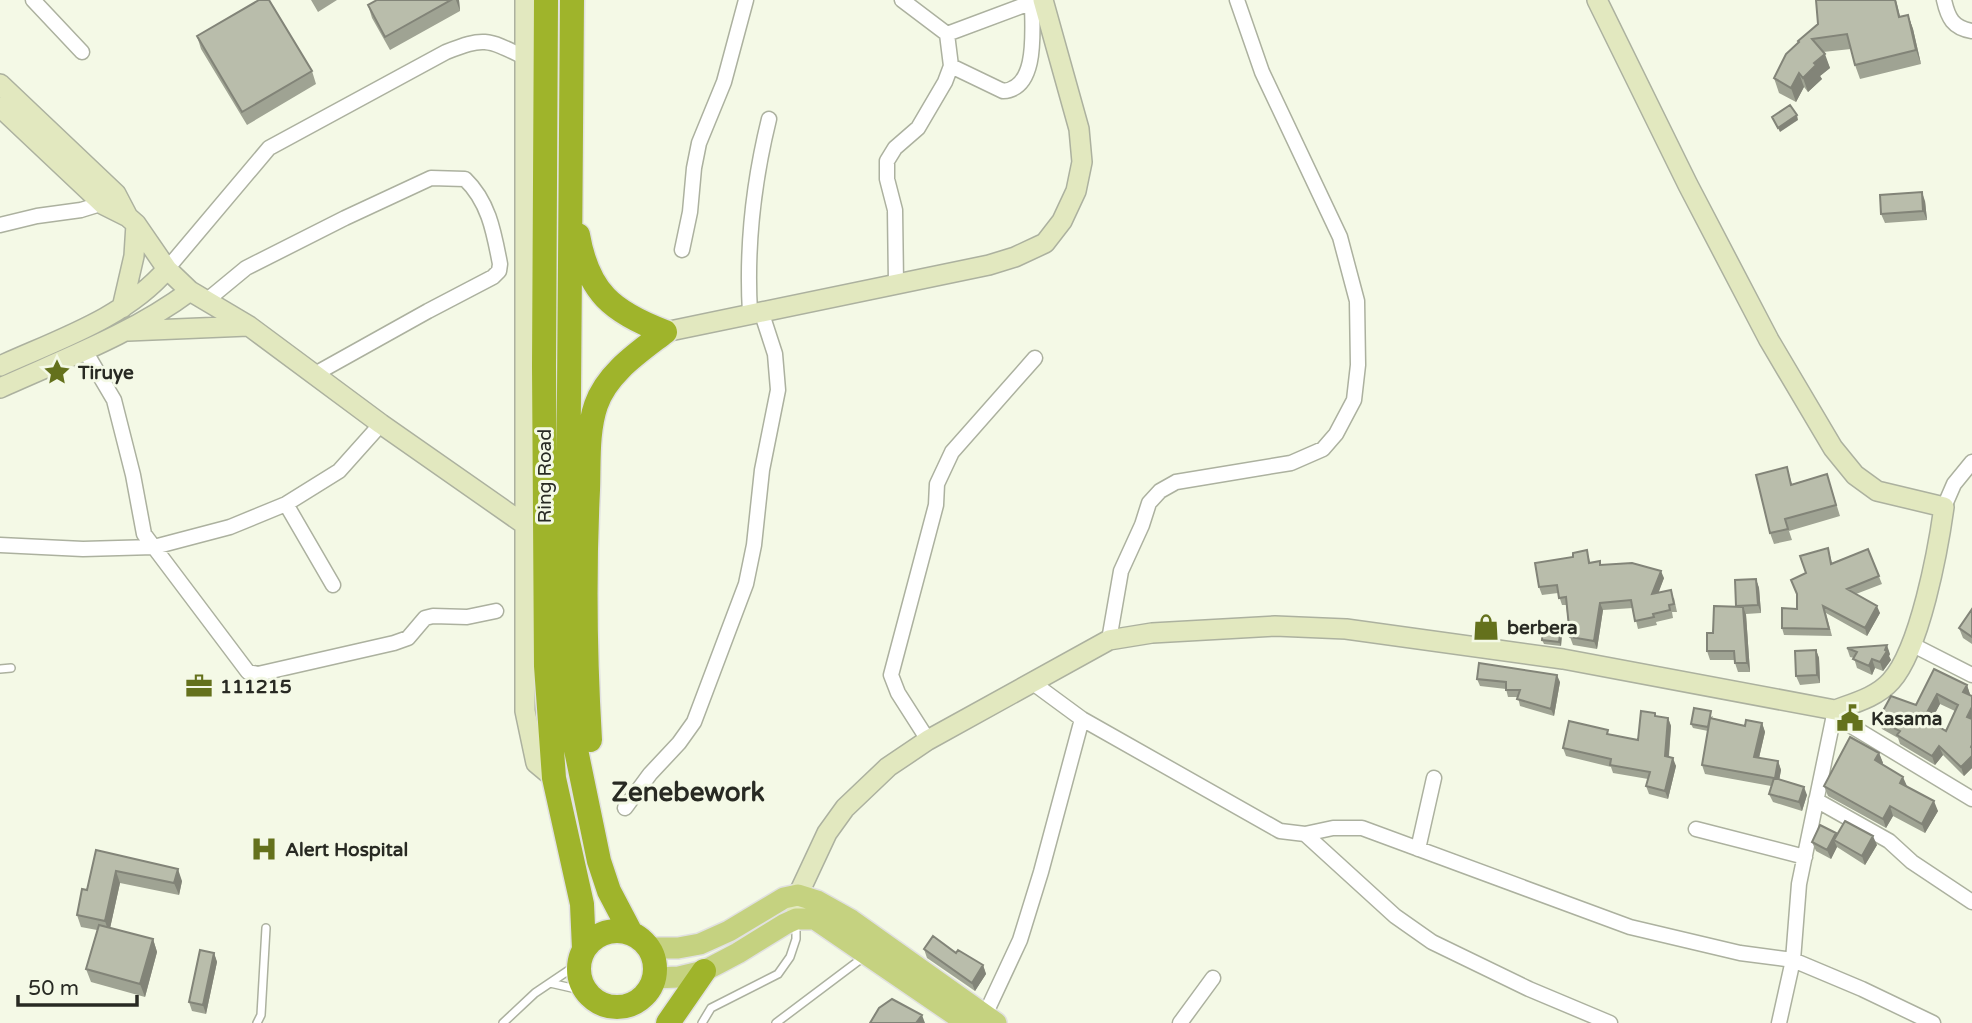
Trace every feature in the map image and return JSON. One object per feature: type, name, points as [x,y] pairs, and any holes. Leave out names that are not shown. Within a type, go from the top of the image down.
[{"type":"highway","name":"Ring Road","points":[[546,0],[545,666],[554,778],[582,904],[581,956]]},
{"type":"highway","name":"Ring Road","points":[[572,0],[567,658],[574,740],[599,861],[609,891],[640,941]]},
{"type":"highway","points":[[569,181],[581,254],[587,270],[602,294],[614,308],[664,332],[616,373],[596,404],[594,415],[590,438],[587,515],[585,651],[592,760],[583,792]]},
{"type":"highway","points":[[611,1023],[579,978],[581,956],[593,939],[618,931],[640,941],[653,957],[652,983],[657,1023]]},
{"type":"highway","points":[[668,1023],[704,971]]},
{"type":"highway","points":[[590,996],[606,1006],[631,1005],[641,998],[652,983]]},
{"type":"main road","points":[[640,941],[678,948],[701,944],[785,898],[798,895],[817,901],[851,920],[874,948]]},
{"type":"main road","points":[[652,983],[704,971],[796,919],[816,919],[874,948],[983,1020]]},
{"type":"street","points":[[33,0],[82,51]]},
{"type":"street","points":[[524,0],[525,711],[536,762],[554,778]]},
{"type":"street","points":[[682,250],[691,212],[699,143],[724,82],[746,0]]},
{"type":"street","points":[[896,283],[895,209],[887,179],[887,161],[895,148],[918,128],[945,82],[951,66],[947,34],[902,0]]},
{"type":"street","points":[[1109,640],[1121,571],[1149,503],[1160,491],[1176,482],[1291,463],[1323,449],[1336,434],[1354,400],[1358,365],[1357,301],[1340,237],[1262,72],[1237,0]]},
{"type":"street","points":[[1597,0],[1688,185],[1763,328],[1833,448],[1855,475],[1877,491],[1944,507]]},
{"type":"street","points":[[1944,0],[1948,18],[1958,28],[1972,31]]},
{"type":"street","points":[[947,34],[1038,1]]},
{"type":"street","points":[[951,66],[1003,91],[1012,90],[1022,83],[1030,62],[1038,1]]},
{"type":"street","points":[[664,332],[989,265],[1016,257],[1045,243],[1062,221],[1076,191],[1082,162],[1079,129],[1038,1]]},
{"type":"street","points":[[0,366],[122,308],[152,287],[269,148],[446,52],[475,41],[498,44],[524,57]]},
{"type":"street","points":[[0,84],[110,200]]},
{"type":"street","points":[[0,107],[132,220],[167,269],[198,296],[249,326],[381,424],[524,524]]},
{"type":"street","points":[[625,808],[694,722],[746,584],[754,545],[762,470],[778,390],[775,354],[755,312],[748,264],[753,198],[769,119]]},
{"type":"street","points":[[0,388],[123,331],[173,304],[198,296],[246,268],[431,178],[465,179],[478,191],[492,224],[499,271],[493,277],[316,374]]},
{"type":"street","points":[[0,225],[110,200]]},
{"type":"street","points":[[122,308],[134,256],[132,220]]},
{"type":"street","points":[[123,331],[249,326]]},
{"type":"street","points":[[84,349],[114,400],[133,475],[144,534],[248,672],[258,674],[394,643],[415,633],[419,624],[433,615],[467,617],[496,611]]},
{"type":"street","points":[[928,740],[898,692],[891,675],[936,505],[937,484],[952,452],[1035,358]]},
{"type":"street","points":[[0,545],[83,549],[154,547],[230,527],[286,504],[339,471],[381,424]]},
{"type":"street","points":[[796,919],[798,895],[827,833],[845,808],[888,767],[928,740],[1109,640],[1152,633],[1275,626],[1346,629],[1563,659],[1835,710],[1871,696],[1892,680],[1913,645],[1940,537],[1944,507],[1954,484],[1972,462]]},
{"type":"street","points":[[286,504],[333,585]]},
{"type":"street","points":[[1913,645],[1972,675]]},
{"type":"street","points":[[1033,683],[1082,719],[1280,831],[1304,834],[1333,828],[1362,828],[1630,927],[1740,953],[1793,960],[1933,1023]]},
{"type":"street","points":[[1835,710],[1853,727],[1972,799]]},
{"type":"street","points":[[1779,1023],[1793,960],[1800,884],[1835,710]]},
{"type":"street","points":[[983,1020],[1020,940],[1082,719]]},
{"type":"street","points":[[1418,849],[1434,778]]},
{"type":"street","points":[[1816,800],[1889,841],[1912,862],[1972,902]]},
{"type":"street","points":[[1696,829],[1805,857]]},
{"type":"street","points":[[1304,834],[1395,916],[1432,942],[1530,989],[1610,1023]]},
{"type":"street","points":[[1180,1023],[1213,978]]},
{"type":"lane","points":[[0,669],[11,668]]},
{"type":"lane","points":[[702,1023],[711,1008],[778,974],[790,957],[796,939],[796,919]]},
{"type":"lane","points":[[257,1023],[261,1015],[266,928]]},
{"type":"lane","points":[[776,1023],[874,948]]},
{"type":"lane","points":[[503,1023],[581,956]]},
{"type":"lane","points":[[550,983],[590,996]]},
{"type":"building","points":[[259,0],[269,0],[312,71],[242,112],[197,36]]},
{"type":"building","points":[[377,0],[451,0],[385,37],[368,5]]},
{"type":"building","points":[[1816,0],[1895,0],[1899,17],[1908,15],[1916,50],[1855,65],[1847,34],[1812,39],[1825,54],[1803,78],[1799,73],[1791,88],[1774,78],[1786,54],[1818,24]]},
{"type":"building","points":[[1790,105],[1797,115],[1778,128],[1772,117]]},
{"type":"building","points":[[1922,192],[1923,211],[1881,214],[1880,195]]},
{"type":"building","points":[[1787,467],[1791,485],[1827,474],[1836,505],[1785,519],[1788,529],[1770,533],[1756,475]]},
{"type":"building","points":[[1828,548],[1831,564],[1868,549],[1879,576],[1847,589],[1877,606],[1865,628],[1823,606],[1829,629],[1782,628],[1782,608],[1797,609],[1797,594],[1791,580],[1806,573],[1800,556]]},
{"type":"building","points":[[1587,550],[1589,563],[1632,563],[1661,571],[1652,594],[1671,590],[1674,604],[1669,605],[1670,610],[1635,621],[1631,600],[1600,603],[1594,641],[1570,637],[1566,597],[1559,598],[1557,585],[1539,587],[1535,563],[1573,557],[1573,553]]},
{"type":"building","points":[[1756,579],[1758,605],[1736,606],[1735,580]]},
{"type":"building","points":[[1714,606],[1743,607],[1747,663],[1735,663],[1734,651],[1707,651],[1707,633],[1713,633]]},
{"type":"building","points":[[1972,609],[1972,637],[1959,628]]},
{"type":"building","points":[[1543,627],[1561,629],[1559,642],[1542,640]]},
{"type":"building","points":[[1887,645],[1887,651],[1880,662],[1872,659],[1869,666],[1853,659],[1857,652],[1847,648]]},
{"type":"building","points":[[1816,650],[1817,675],[1796,676],[1795,651]]},
{"type":"building","points":[[1479,663],[1557,675],[1551,709],[1517,699],[1520,690],[1506,690],[1506,682],[1477,679]]},
{"type":"building","points":[[1934,669],[1967,685],[1963,692],[1972,696],[1972,707],[1967,717],[1972,719],[1972,756],[1961,767],[1939,746],[1932,756],[1897,735],[1900,731],[1878,720],[1891,696],[1916,705]],"holes":[[[1937,694],[1958,705],[1946,731],[1924,718]]]},
{"type":"building","points":[[1694,708],[1711,711],[1708,727],[1691,724]]},
{"type":"building","points":[[1641,711],[1668,718],[1665,756],[1673,758],[1665,791],[1646,786],[1650,772],[1610,765],[1611,759],[1563,748],[1569,721],[1608,730],[1607,734],[1638,740]]},
{"type":"building","points":[[1710,718],[1745,726],[1746,720],[1762,723],[1754,757],[1778,761],[1775,778],[1804,787],[1799,802],[1769,794],[1774,778],[1702,765]]},
{"type":"building","points":[[1850,737],[1879,753],[1875,760],[1903,777],[1900,783],[1934,801],[1922,824],[1890,806],[1883,819],[1824,786]]},
{"type":"building","points":[[1845,821],[1873,836],[1862,856],[1834,840]]},
{"type":"building","points":[[1820,825],[1836,833],[1827,850],[1812,842]]},
{"type":"building","points":[[96,850],[178,869],[174,883],[116,871],[105,921],[77,915],[82,889],[87,890]]},
{"type":"building","points":[[99,925],[153,939],[140,984],[86,969]]},
{"type":"building","points":[[933,936],[956,953],[958,950],[983,965],[972,983],[924,949]]},
{"type":"building","points":[[200,950],[214,953],[203,1005],[189,1002]]},
{"type":"building","points":[[892,999],[922,1015],[916,1023],[870,1023],[879,1008]]},
{"type":"place","name":"Tiruye","points":[[57,372]]},
{"type":"place","name":"berbera","points":[[1486,627]]},
{"type":"place","name":"111215","points":[[199,686]]},
{"type":"place","name":"Kasama","points":[[1850,718]]},
{"type":"place","name":"Alert Hospital","points":[[264,849]]},
{"type":"district","name":"Zenebework","points":[[688,792]]}]
